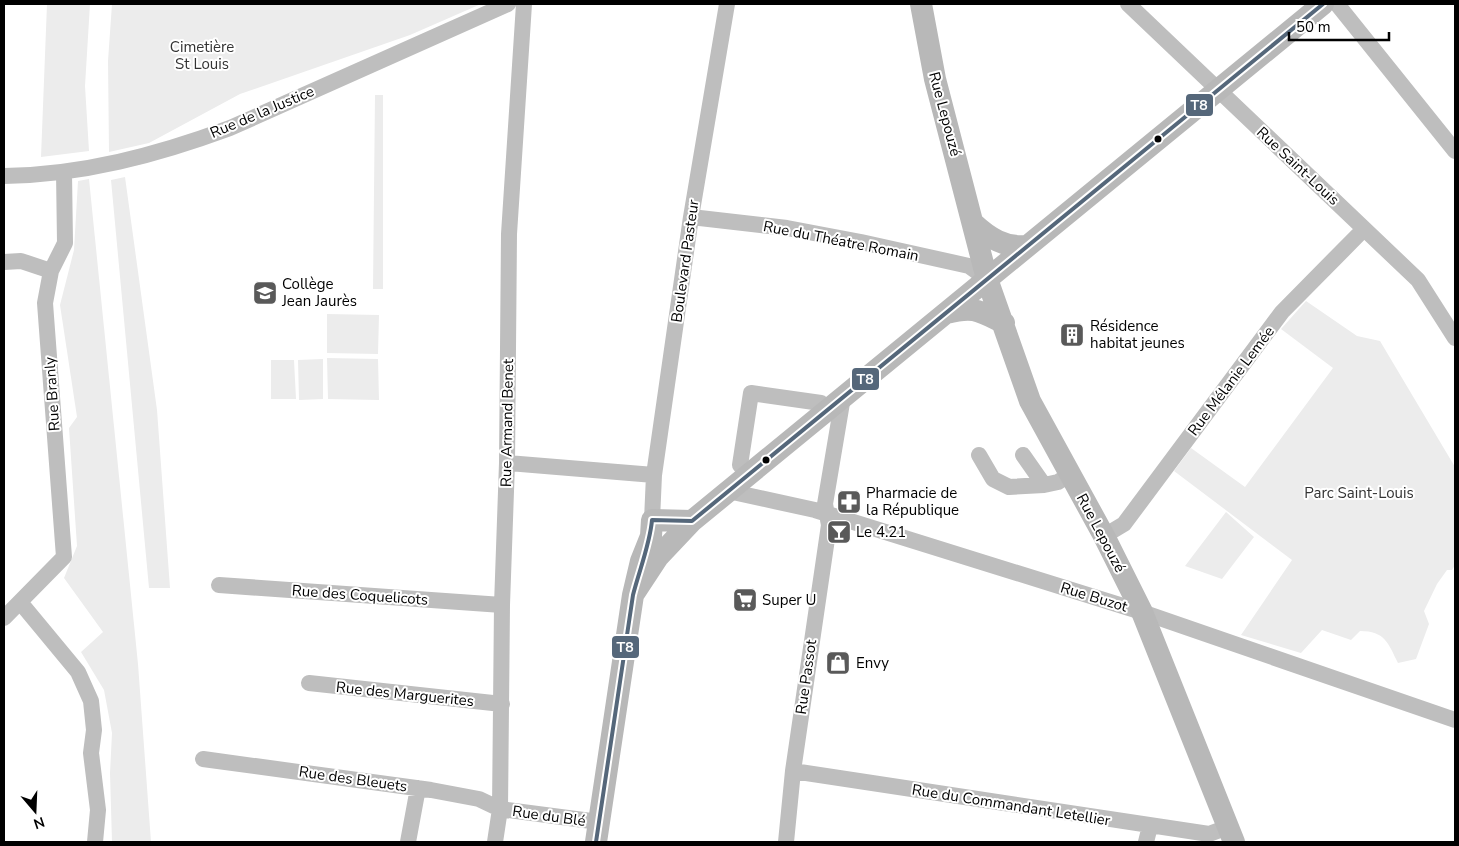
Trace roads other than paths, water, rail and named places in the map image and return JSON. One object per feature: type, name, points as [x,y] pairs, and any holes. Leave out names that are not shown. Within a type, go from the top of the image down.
[{"type":"main road","name":"Rue Lepouzé","points":[[921,4],[935,79],[987,279],[1030,401],[1104,536],[1142,612],[1231,835]]},
{"type":"main road","points":[[633,595],[658,557],[692,521],[1323,4]]},
{"type":"main road","points":[[973,223],[984,234],[1013,248],[1027,246]]},
{"type":"main road","points":[[946,313],[966,308],[981,311],[1004,323]]},
{"type":"main road","points":[[597,832],[633,595],[640,561],[651,536],[652,520],[692,521]]},
{"type":"street","name":"Rue de la Justice","points":[[4,176],[37,176],[85,169],[120,162],[186,144],[230,128],[508,4]]},
{"type":"street","name":"Rue Armand Benet","points":[[495,842],[500,809],[502,605],[507,463],[509,234],[524,4]]},
{"type":"street","name":"Boulevard Pasteur","points":[[652,520],[654,475],[691,217],[726,4]]},
{"type":"street","name":"Rue Saint-Louis","points":[[1128,4],[1418,280],[1455,338]]},
{"type":"street","points":[[1337,4],[1455,152]]},
{"type":"street","name":"Rue Branly","points":[[4,618],[64,557],[45,303],[51,271],[65,243],[64,172]]},
{"type":"street","name":"Rue du Théatre Romain","points":[[691,217],[787,228],[852,240],[969,266],[987,279]]},
{"type":"street","name":"Rue Mélanie Lemée","points":[[1104,536],[1124,524],[1282,312],[1364,229]]},
{"type":"street","points":[[4,262],[21,261],[51,271]]},
{"type":"street","points":[[748,474],[740,465],[751,393],[821,403],[835,403]]},
{"type":"street","name":"Rue Passot","points":[[786,842],[792,771],[829,525],[824,504],[835,403]]},
{"type":"street","points":[[979,455],[993,479],[1009,487],[1044,485],[1058,482],[1069,475]]},
{"type":"street","points":[[1023,455],[1044,485]]},
{"type":"street","points":[[507,463],[654,475]]},
{"type":"street","name":"Rue Buzot","points":[[728,491],[825,513],[1142,612],[1455,720]]},
{"type":"street","name":"Rue des Coquelicots","points":[[219,585],[502,605]]},
{"type":"street","points":[[20,602],[78,672],[91,701],[94,730],[91,753],[98,810],[95,842]]},
{"type":"street","name":"Rue des Marguerites","points":[[309,683],[502,704]]},
{"type":"street","name":"Rue des Bleuets","points":[[203,759],[418,788],[479,799],[500,809]]},
{"type":"street","name":"Rue du Commandant Letellier","points":[[792,771],[1150,826],[1231,835]]},
{"type":"street","points":[[408,842],[418,788]]},
{"type":"street","name":"Rue du Blé","points":[[500,809],[597,832]]},
{"type":"street","points":[[1146,842],[1150,826]]},
{"type":"place","name":"Collège Jean Jaurès","points":[[265,293]]},
{"type":"place","name":"Résidence habitat jeunes","points":[[1072,335]]},
{"type":"place","name":"Pharmacie de la République","points":[[849,502]]},
{"type":"place","name":"Le 4.21","points":[[839,532]]},
{"type":"place","name":"Super U","points":[[745,600]]},
{"type":"place","name":"Envy","points":[[838,663]]},
{"type":"park label","name":"Cimetière St Louis","points":[[202,56]]},
{"type":"park label","name":"Parc Saint-Louis","points":[[1359,493]]}]
